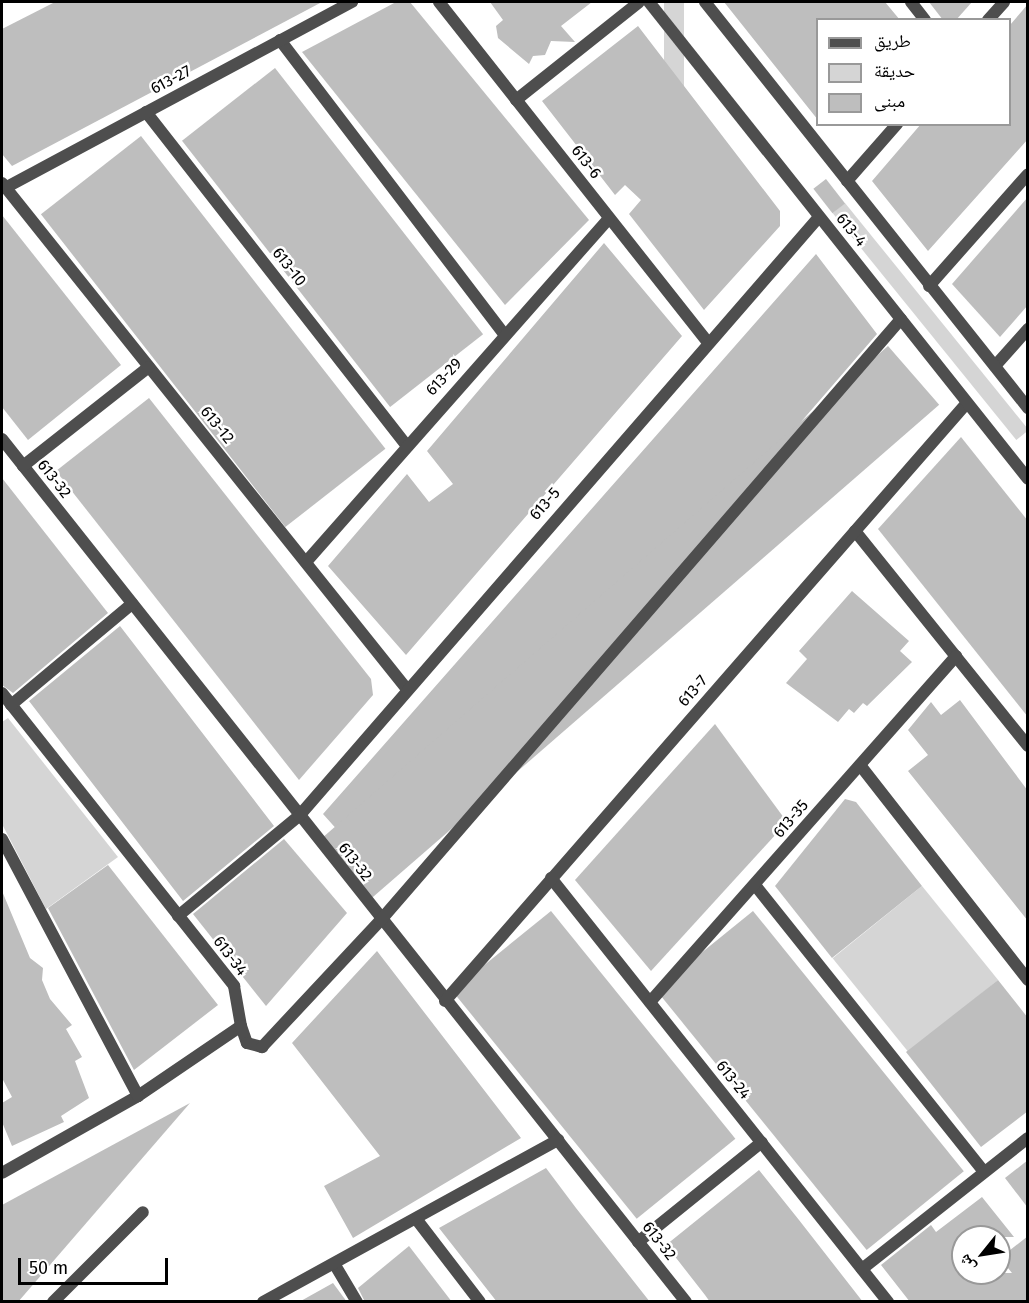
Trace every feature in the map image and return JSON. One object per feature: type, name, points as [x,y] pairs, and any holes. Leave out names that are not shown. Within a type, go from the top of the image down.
[{"type":"street","name":"613-27","points":[[3,185],[352,2]]},
{"type":"street","name":"613-6","points":[[439,2],[708,343]]},
{"type":"street","points":[[516,100],[639,2]]},
{"type":"street","name":"613-4","points":[[649,2],[966,404],[1028,479]]},
{"type":"street","name":"613-4","points":[[705,2],[1028,408]]},
{"type":"street","points":[[911,2],[923,18]]},
{"type":"street","points":[[990,18],[1004,2]]},
{"type":"street","points":[[280,40],[505,335]]},
{"type":"street","name":"613-10","points":[[146,112],[405,443]]},
{"type":"street","points":[[847,181],[895,126]]},
{"type":"street","points":[[929,286],[1028,174]]},
{"type":"street","name":"613-12","points":[[3,185],[406,688]]},
{"type":"street","name":"613-5","points":[[178,916],[299,816],[406,688],[819,217]]},
{"type":"street","name":"613-29","points":[[306,562],[405,443],[609,218]]},
{"type":"street","points":[[2,1173],[138,1096],[241,1026],[247,1043],[262,1047],[380,921],[901,319]]},
{"type":"street","points":[[994,366],[1028,329]]},
{"type":"street","points":[[23,466],[150,367]]},
{"type":"street","name":"613-7","points":[[445,1001],[966,404]]},
{"type":"street","name":"613-32","points":[[2,439],[380,921],[686,1302]]},
{"type":"street","points":[[855,531],[1028,746]]},
{"type":"street","points":[[11,705],[132,604]]},
{"type":"street","name":"613-35","points":[[650,1002],[956,656]]},
{"type":"street","name":"613-34","points":[[2,693],[234,986],[241,1026]]},
{"type":"street","points":[[860,765],[1028,980]]},
{"type":"street","points":[[2,839],[138,1096]]},
{"type":"street","name":"613-24","points":[[551,878],[888,1302]]},
{"type":"street","points":[[755,885],[984,1173]]},
{"type":"street","points":[[862,1269],[1028,1138]]},
{"type":"street","points":[[263,1302],[417,1220],[558,1140]]},
{"type":"street","points":[[638,1242],[762,1142]]},
{"type":"street","points":[[53,1302],[143,1212]]},
{"type":"street","points":[[417,1220],[480,1302]]},
{"type":"street","points":[[335,1264],[357,1302]]},
{"type":"green space","points":[[664,2],[684,2],[684,242],[664,242]]},
{"type":"green space","points":[[845,203],[1028,429],[1016,440],[833,213]]},
{"type":"green space","points":[[8,718],[118,857],[46,909],[2,824],[2,722]]},
{"type":"green space","points":[[922,886],[998,980],[909,1052],[833,958]]},
{"type":"building","points":[[55,2],[322,2],[12,166],[2,154],[2,29]]},
{"type":"building","points":[[396,2],[410,2],[589,220],[505,305],[302,52]]},
{"type":"building","points":[[490,2],[592,2],[561,26],[575,42],[551,41],[545,55],[533,56],[529,64],[498,38],[496,26],[503,20]]},
{"type":"building","points":[[724,2],[885,2],[898,18],[816,18],[816,117]]},
{"type":"building","points":[[929,2],[972,2],[958,18],[941,18]]},
{"type":"building","points":[[1028,4],[1028,139],[928,251],[872,181],[919,126],[1011,126],[1011,24]]},
{"type":"building","points":[[638,26],[780,211],[780,226],[704,310],[629,214],[641,200],[625,185],[615,195],[542,101]]},
{"type":"building","points":[[275,68],[483,334],[390,407],[182,141]]},
{"type":"building","points":[[141,136],[385,449],[285,527],[41,214]]},
{"type":"building","points":[[826,179],[845,203],[832,213],[813,189]]},
{"type":"building","points":[[1028,197],[1028,305],[1000,337],[952,284]]},
{"type":"building","points":[[2,215],[121,365],[28,440],[2,407]]},
{"type":"building","points":[[604,243],[682,336],[406,655],[328,566],[407,474],[429,502],[453,484],[427,451]]},
{"type":"building","points":[[816,254],[877,334],[601,653],[593,646],[384,882],[323,814]]},
{"type":"building","points":[[888,346],[939,405],[372,898],[321,839]]},
{"type":"building","points":[[149,398],[371,679],[373,695],[299,780],[56,471]]},
{"type":"building","points":[[961,437],[1028,521],[1028,717],[878,529]]},
{"type":"building","points":[[2,478],[108,613],[13,693],[2,685]]},
{"type":"building","points":[[852,591],[909,641],[900,651],[912,662],[867,706],[863,703],[854,713],[849,709],[838,722],[786,683],[807,659],[799,651]]},
{"type":"building","points":[[120,626],[274,826],[183,901],[29,701]]},
{"type":"building","points":[[960,700],[1028,791],[1028,921],[908,771],[928,755],[908,730],[931,702],[941,715]]},
{"type":"building","points":[[715,724],[787,822],[651,971],[575,880]]},
{"type":"building","points":[[845,799],[856,802],[922,886],[832,958],[775,886]]},
{"type":"building","points":[[284,839],[347,913],[266,1006],[193,914]]},
{"type":"building","points":[[108,865],[218,1005],[134,1070],[48,908]]},
{"type":"building","points":[[2,891],[30,958],[43,968],[42,980],[50,999],[72,1025],[66,1029],[82,1057],[75,1061],[89,1098],[61,1116],[64,1122],[12,1146],[2,1122],[2,1103],[12,1097],[2,1078]]},
{"type":"building","points":[[551,911],[735,1139],[637,1219],[452,991]]},
{"type":"building","points":[[753,911],[964,1171],[867,1250],[656,990]]},
{"type":"building","points":[[377,951],[521,1138],[353,1238],[324,1186],[380,1156],[292,1043]]},
{"type":"building","points":[[998,980],[1028,1018],[1028,1111],[981,1147],[906,1052]]},
{"type":"building","points":[[190,1103],[18,1302],[2,1302],[2,1205]]},
{"type":"building","points":[[1028,1160],[1028,1208],[1005,1178]]},
{"type":"building","points":[[546,1168],[650,1302],[497,1302],[439,1228]]},
{"type":"building","points":[[759,1170],[863,1302],[710,1302],[666,1245]]},
{"type":"building","points":[[982,1197],[1004,1225],[951,1225],[951,1285],[1011,1285],[1011,1249],[1028,1236],[1028,1302],[910,1302],[881,1265],[931,1225],[936,1232]]},
{"type":"building","points":[[409,1246],[452,1302],[365,1302],[358,1288]]},
{"type":"building","points":[[333,1283],[347,1302],[299,1302]]}]
